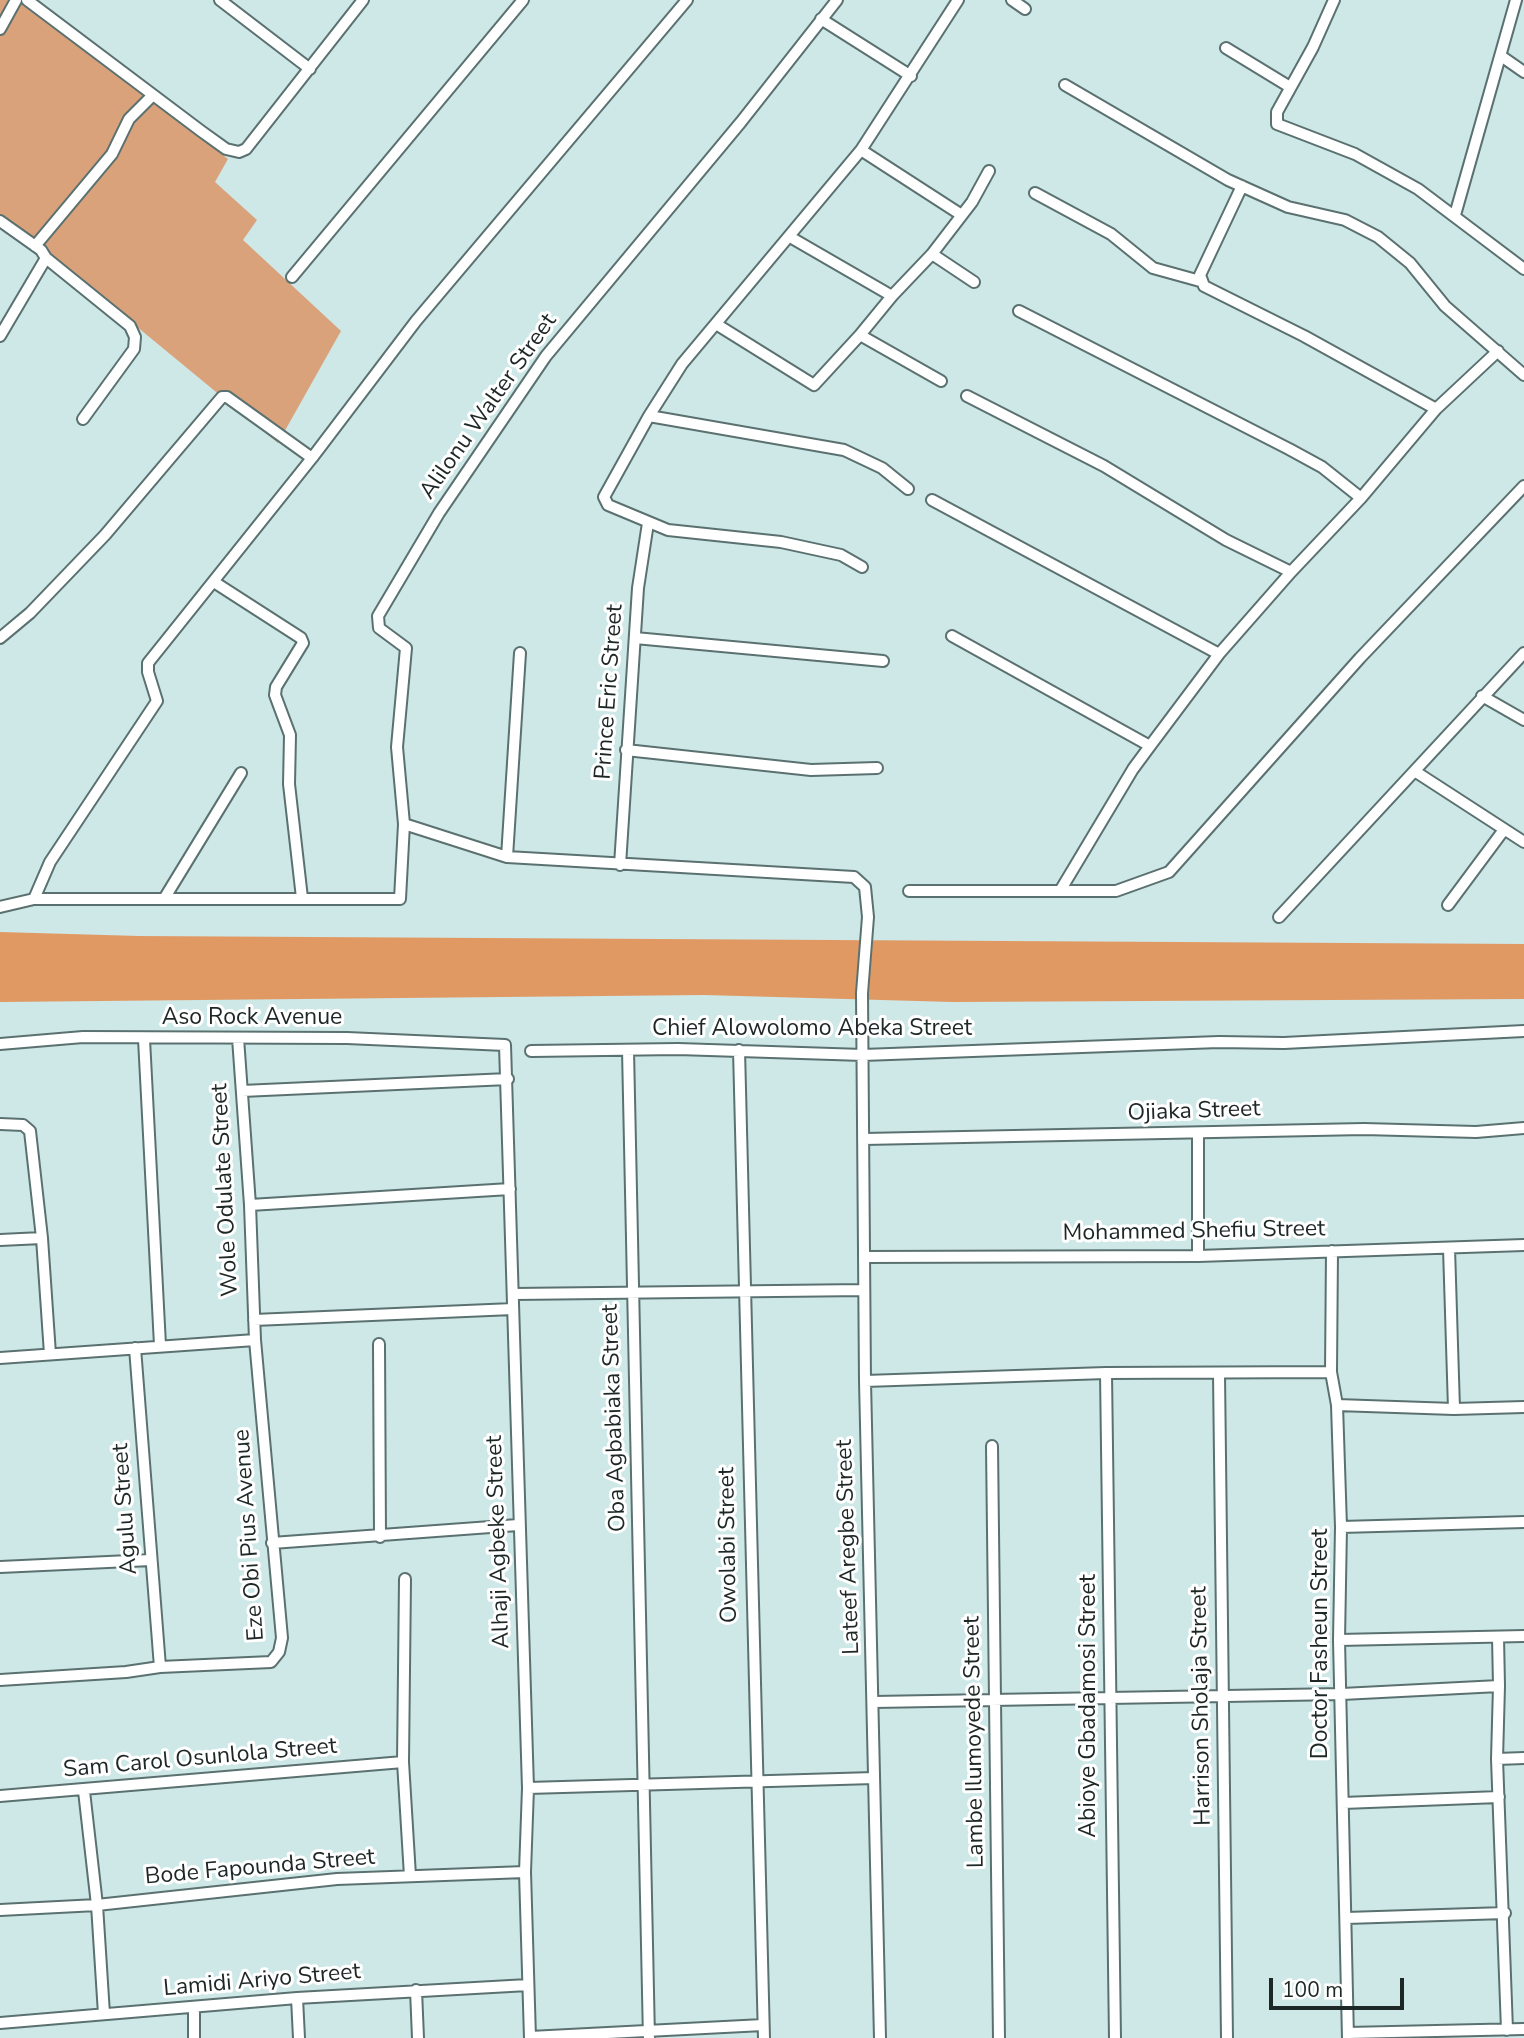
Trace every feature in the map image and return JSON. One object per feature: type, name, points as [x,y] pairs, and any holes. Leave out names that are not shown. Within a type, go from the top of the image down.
[{"type":"street","points":[[0,29],[16,0]]},
{"type":"street","points":[[27,0],[226,149],[239,152],[246,149],[363,0]]},
{"type":"street","points":[[220,0],[310,69]]},
{"type":"street","points":[[292,277],[523,0]]},
{"type":"street","points":[[34,899],[50,862],[157,701],[148,663],[312,458],[408,330],[687,0]]},
{"type":"street","name":"Alilonu Walter Street","points":[[302,898],[400,899],[403,894],[404,824],[397,747],[406,648],[379,628],[378,616],[439,513],[546,356],[741,122],[837,0]]},
{"type":"street","points":[[862,567],[841,555],[781,542],[691,533],[648,523],[608,505],[604,497],[649,416],[682,364],[861,150],[958,0]]},
{"type":"street","points":[[1012,0],[1025,9]]},
{"type":"street","points":[[1334,0],[1275,117],[1277,124],[1355,154],[1418,189],[1524,269]]},
{"type":"street","points":[[1455,215],[1516,0]]},
{"type":"street","points":[[821,19],[911,76]]},
{"type":"street","points":[[1226,48],[1290,87]]},
{"type":"street","points":[[1501,56],[1524,72]]},
{"type":"street","points":[[1065,85],[1242,186],[1289,207],[1345,220],[1378,237],[1410,263],[1445,306],[1524,375]]},
{"type":"street","points":[[36,246],[112,154],[129,119],[153,96]]},
{"type":"street","points":[[861,150],[960,214]]},
{"type":"street","points":[[716,324],[814,385],[932,254],[960,214],[972,202],[989,171]]},
{"type":"street","points":[[1200,281],[1199,275],[1242,186]]},
{"type":"street","points":[[1035,193],[1111,234],[1153,268],[1200,281],[1436,410]]},
{"type":"street","points":[[0,221],[36,246],[46,258],[130,326],[135,337],[134,349],[83,419]]},
{"type":"street","points":[[790,237],[892,296]]},
{"type":"street","points":[[932,254],[974,282]]},
{"type":"street","points":[[0,336],[46,258]]},
{"type":"street","points":[[1019,311],[1322,467],[1361,498]]},
{"type":"street","points":[[860,335],[941,381]]},
{"type":"street","points":[[1060,891],[1133,768],[1219,654],[1361,498],[1436,410],[1498,351]]},
{"type":"street","points":[[967,396],[1104,466],[1226,540],[1291,572]]},
{"type":"street","points":[[0,638],[30,614],[105,535],[222,397],[227,397],[312,458]]},
{"type":"street","points":[[649,416],[805,441],[844,450],[882,468],[908,489]]},
{"type":"street","points":[[909,891],[1116,891],[1169,872],[1360,658],[1524,486]]},
{"type":"street","points":[[932,500],[1219,654]]},
{"type":"street","name":"Prince Eric Street","points":[[620,865],[635,638],[648,523]]},
{"type":"street","points":[[0,907],[34,899],[302,898],[289,785],[290,735],[275,695],[276,687],[303,643],[301,638],[214,582]]},
{"type":"street","points":[[952,636],[1150,746]]},
{"type":"street","points":[[635,638],[883,661]]},
{"type":"street","points":[[507,857],[520,653]]},
{"type":"street","points":[[1279,918],[1524,653]]},
{"type":"street","points":[[1482,696],[1524,720]]},
{"type":"street","points":[[626,750],[811,769],[877,768]]},
{"type":"street","points":[[1416,772],[1503,831],[1524,842]]},
{"type":"street","points":[[164,899],[241,773]]},
{"type":"street","name":"Lateef Aregbe Street","points":[[404,824],[507,857],[854,877],[865,887],[868,917],[862,1024],[865,1381],[880,2038]]},
{"type":"street","points":[[1448,905],[1503,831]]},
{"type":"street","name":"Chief Alowolomo Abeka Street","points":[[531,1051],[739,1050],[863,1055],[1219,1042],[1284,1044],[1524,1031]]},
{"type":"street","name":"Aso Rock Avenue","points":[[0,1044],[83,1037],[505,1045]]},
{"type":"street","name":"Wole Odulate Street","points":[[238,1038],[250,1205],[255,1340]]},
{"type":"street","points":[[144,1039],[160,1345]]},
{"type":"street","name":"Alhaji Agbeke Street","points":[[505,1045],[528,1788],[525,1872],[530,2038]]},
{"type":"street","name":"Oba Agbabiaka Street","points":[[628,1050],[646,1785],[649,2035]]},
{"type":"street","name":"Owolabi Street","points":[[739,1050],[756,1783],[763,1903],[764,2038]]},
{"type":"street","points":[[242,1091],[508,1079]]},
{"type":"street","points":[[0,1124],[23,1125],[30,1131],[42,1238],[50,1354]]},
{"type":"street","name":"Ojiaka Street","points":[[864,1139],[1364,1129],[1476,1132],[1524,1128]]},
{"type":"street","points":[[1198,1134],[1198,1256]]},
{"type":"street","points":[[250,1205],[510,1189]]},
{"type":"street","points":[[0,1240],[42,1238]]},
{"type":"street","name":"Mohammed Shefiu Street","points":[[864,1257],[1198,1256],[1524,1245]]},
{"type":"street","points":[[1449,1248],[1454,1409]]},
{"type":"street","name":"Doctor Fasheun Street","points":[[1332,1251],[1331,1371],[1337,1405],[1341,1527],[1339,1640],[1348,2036]]},
{"type":"street","points":[[514,1294],[744,1289],[864,1290]]},
{"type":"street","points":[[254,1320],[513,1309]]},
{"type":"street","points":[[0,1358],[255,1340]]},
{"type":"street","name":"Eze Obi Pius Avenue","points":[[0,1680],[126,1672],[160,1667],[271,1662],[279,1651],[282,1639],[255,1340]]},
{"type":"street","points":[[379,1344],[380,1537]]},
{"type":"street","name":"Agulu Street","points":[[135,1348],[160,1667]]},
{"type":"street","points":[[865,1381],[1106,1373],[1331,1371]]},
{"type":"street","name":"Abioye Gbadamosi Street","points":[[1106,1373],[1115,2038]]},
{"type":"street","name":"Harrison Sholaja Street","points":[[1219,1374],[1227,2038]]},
{"type":"street","points":[[1337,1405],[1454,1409],[1524,1406]]},
{"type":"street","name":"Lambe Ilumoyede Street","points":[[992,1446],[999,2038]]},
{"type":"street","points":[[1341,1527],[1524,1522]]},
{"type":"street","points":[[272,1543],[518,1525]]},
{"type":"street","points":[[0,1567],[151,1560]]},
{"type":"street","points":[[405,1579],[403,1762],[410,1876]]},
{"type":"street","points":[[1339,1640],[1524,1636]]},
{"type":"street","points":[[1498,1637],[1497,1759],[1505,1913],[1507,2030]]},
{"type":"street","points":[[874,1702],[1342,1694],[1499,1686]]},
{"type":"street","points":[[1497,1759],[1524,1758]]},
{"type":"street","name":"Sam Carol Osunlola Street","points":[[0,1796],[403,1762]]},
{"type":"street","points":[[528,1788],[874,1778]]},
{"type":"street","points":[[84,1791],[97,1905],[104,2014]]},
{"type":"street","points":[[1343,1803],[1499,1797]]},
{"type":"street","name":"Bode Fapounda Street","points":[[0,1910],[97,1905],[298,1882],[525,1872]]},
{"type":"street","points":[[1346,1918],[1505,1913]]},
{"type":"street","name":"Lamidi Ariyo Street","points":[[0,2023],[194,2009],[297,1998],[528,1984]]},
{"type":"street","points":[[416,1990],[418,2038]]},
{"type":"street","points":[[297,1998],[299,2038]]},
{"type":"street","points":[[194,2009],[194,2038]]},
{"type":"street","points":[[530,2038],[649,2035],[764,2025]]},
{"type":"street","points":[[1348,2036],[1524,2029]]},
{"type":"shaded area","points":[[0,0],[19,0],[228,159],[215,182],[257,220],[243,240],[341,331],[278,443],[0,214]]},
{"type":"shaded area","points":[[0,932],[139,936],[1524,944],[1524,999],[953,1002],[704,995],[0,1002]]}]
